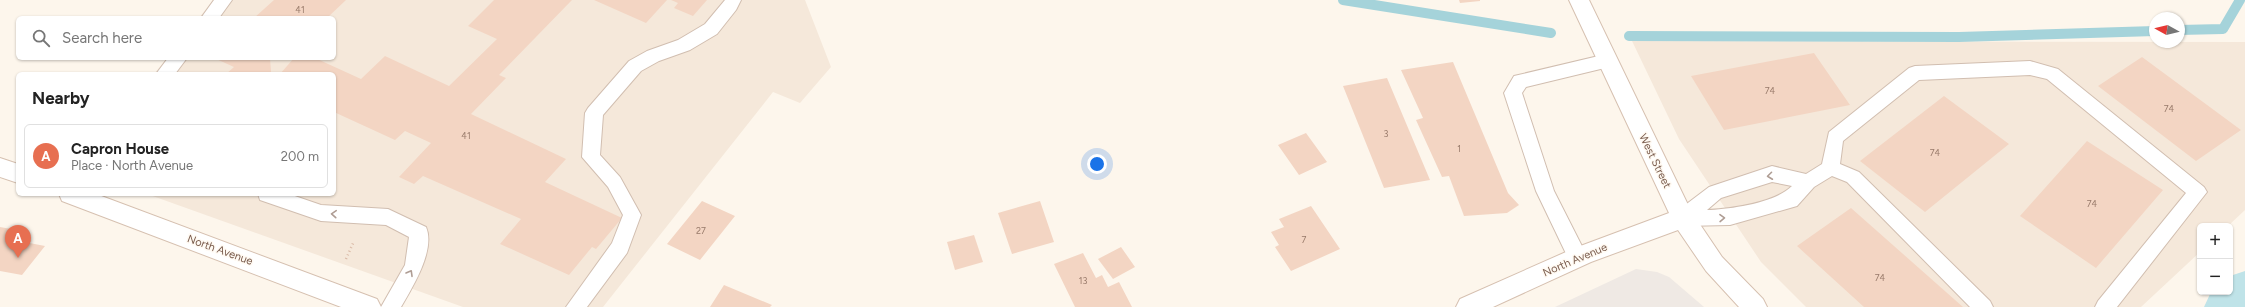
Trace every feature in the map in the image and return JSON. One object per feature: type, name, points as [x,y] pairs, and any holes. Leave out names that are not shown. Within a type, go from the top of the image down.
[{"type":"main road","name":"West Street","points":[[1578,0],[1683,218],[1714,264],[1754,307]]},
{"type":"main road","points":[[0,167],[16,173]]},
{"type":"main road","name":"North Avenue","points":[[75,196],[369,307]]},
{"type":"main road","name":"North Avenue","points":[[1468,307],[1578,258],[1683,218]]},
{"type":"lane","points":[[211,16],[224,0]]},
{"type":"lane","points":[[576,307],[620,247],[632,215],[614,182],[591,158],[594,113],[635,66],[652,56],[684,45],[711,28],[730,6],[733,0]]},
{"type":"lane","points":[[167,72],[176,60]]},
{"type":"lane","points":[[1578,258],[1545,191],[1513,93],[1520,82],[1543,74],[1607,60]]},
{"type":"lane","points":[[1830,168],[1834,137],[1915,73],[2030,68],[2052,74],[2198,192],[2104,307]]},
{"type":"lane","points":[[1683,218],[1730,218],[1790,200],[1808,182],[1830,168]]},
{"type":"lane","points":[[1830,168],[1853,177],[1983,307]]},
{"type":"lane","points":[[1683,218],[1715,192],[1772,174],[1808,182]]},
{"type":"lane","points":[[273,196],[321,213],[388,217],[419,233],[414,267],[391,307]]},
{"type":"shaded area","points":[[213,0],[805,0],[831,67],[800,103],[773,92],[603,307],[463,307],[153,196],[336,196],[336,72],[156,72],[165,60],[336,60],[336,16],[201,16]]},
{"type":"shaded area","points":[[1632,41],[2149,42],[2149,48],[2185,48],[2185,42],[2245,42],[2245,210],[2231,223],[2197,223],[2197,255],[2141,307],[1806,307],[1761,262],[1679,139]]},
{"type":"shaded area","points":[[1636,269],[1657,272],[1669,277],[1704,307],[1555,307]]},
{"type":"building","points":[[274,0],[346,0],[329,16],[256,16]]},
{"type":"building","points":[[494,0],[572,0],[499,75],[506,78],[471,114],[566,159],[545,182],[622,218],[596,249],[592,247],[569,275],[500,244],[521,219],[423,176],[414,184],[399,177],[431,143],[405,131],[395,140],[336,113],[336,72],[282,72],[292,60],[319,60],[361,79],[385,56],[449,86],[497,39],[468,26]]},
{"type":"building","points":[[594,0],[667,0],[646,23]]},
{"type":"building","points":[[671,0],[707,0],[693,16],[674,8],[678,3]]},
{"type":"building","points":[[1459,0],[1480,0],[1480,1],[1460,3]]},
{"type":"building","points":[[1814,53],[1850,105],[1724,130],[1691,76]]},
{"type":"building","points":[[2142,57],[2241,130],[2196,161],[2098,86]]},
{"type":"building","points":[[218,60],[270,60],[271,72],[228,72],[234,67]]},
{"type":"building","points":[[1453,62],[1508,193],[1519,205],[1507,213],[1464,216],[1449,176],[1442,177],[1416,120],[1423,118],[1401,70]]},
{"type":"building","points":[[1387,78],[1430,180],[1384,188],[1343,86]]},
{"type":"building","points":[[1944,96],[2009,144],[1925,212],[1860,161]]},
{"type":"building","points":[[1306,133],[1327,162],[1299,175],[1278,145]]},
{"type":"building","points":[[2087,141],[2163,190],[2096,268],[2020,216]]},
{"type":"building","points":[[702,201],[735,216],[700,260],[667,244]]},
{"type":"building","points":[[1040,201],[1054,242],[1012,254],[998,213]]},
{"type":"building","points":[[1311,206],[1340,249],[1291,271],[1275,247],[1279,245],[1271,232],[1284,227],[1279,219]]},
{"type":"building","points":[[1851,208],[1963,307],[1864,307],[1797,246]]},
{"type":"building","points":[[0,227],[22,231],[14,240],[45,246],[22,275],[0,271]]},
{"type":"building","points":[[974,235],[983,262],[955,270],[947,242]]},
{"type":"building","points":[[1121,247],[1135,267],[1113,279],[1098,259]]},
{"type":"building","points":[[1083,253],[1096,278],[1102,275],[1108,287],[1119,282],[1132,307],[1075,307],[1054,264]]},
{"type":"building","points":[[724,285],[772,305],[770,307],[710,307]]},
{"type":"waterway","points":[[1343,0],[1551,33]]},
{"type":"waterway","points":[[2185,30],[2223,29],[2240,0]]},
{"type":"waterway","points":[[1629,36],[1959,37],[2149,31]]},
{"type":"waterway","points":[[2237,307],[2245,300]]},
{"type":"place","name":"Capron House","points":[[18,258]]}]
